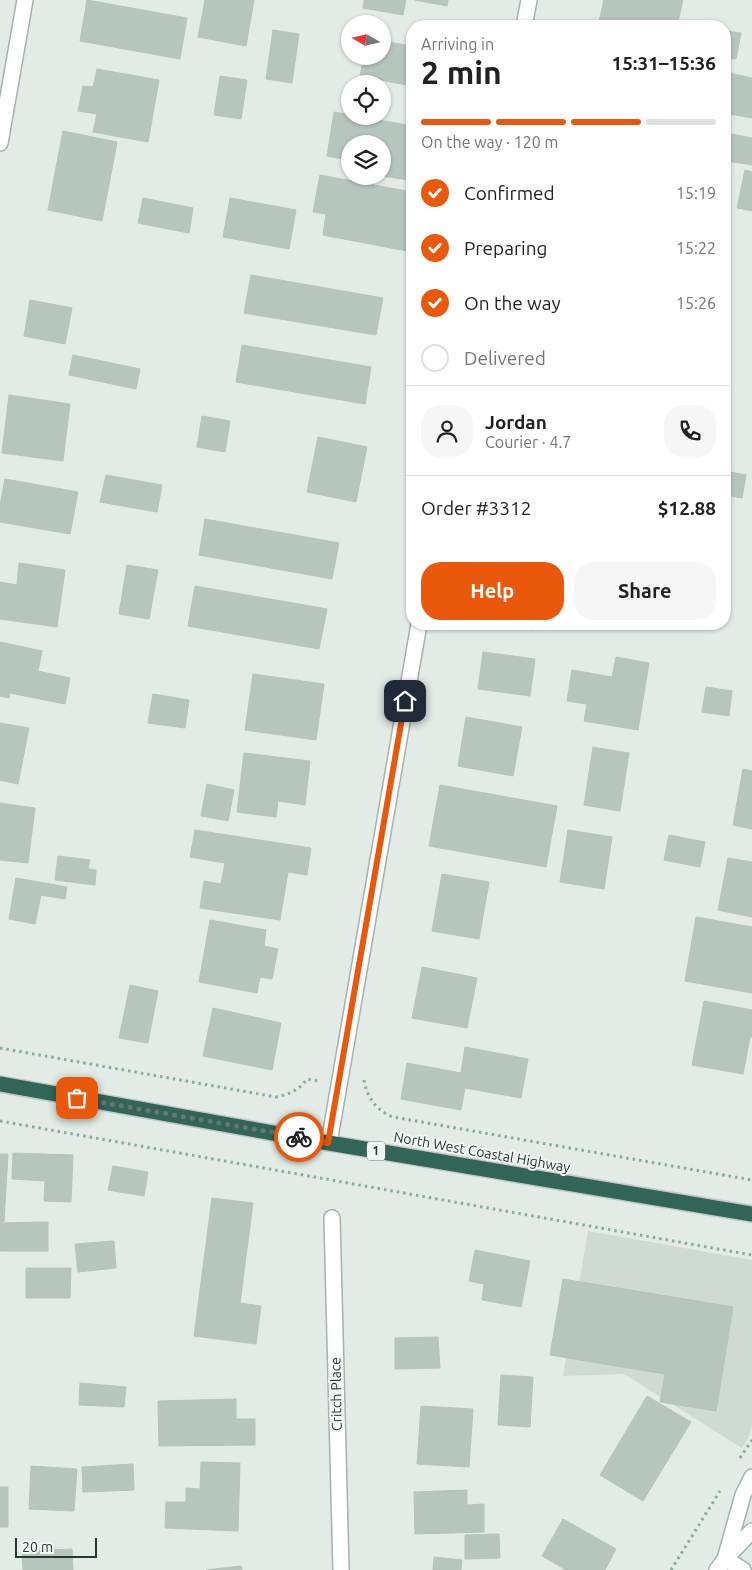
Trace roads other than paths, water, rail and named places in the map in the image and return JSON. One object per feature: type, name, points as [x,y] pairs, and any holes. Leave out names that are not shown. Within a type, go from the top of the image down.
[{"type":"highway","name":"North West Coastal Highway","points":[[0,1084],[328,1143],[752,1214]]},
{"type":"street","points":[[0,143],[25,0]]},
{"type":"street","points":[[525,20],[529,0]]},
{"type":"street","points":[[328,1143],[418,630]]},
{"type":"street","name":"Critch Place","points":[[332,1218],[340,1570]]},
{"type":"street","points":[[721,1564],[743,1495],[752,1477]]},
{"type":"street","points":[[721,1564],[752,1531]]},
{"type":"street","points":[[721,1564],[743,1570]]}]
